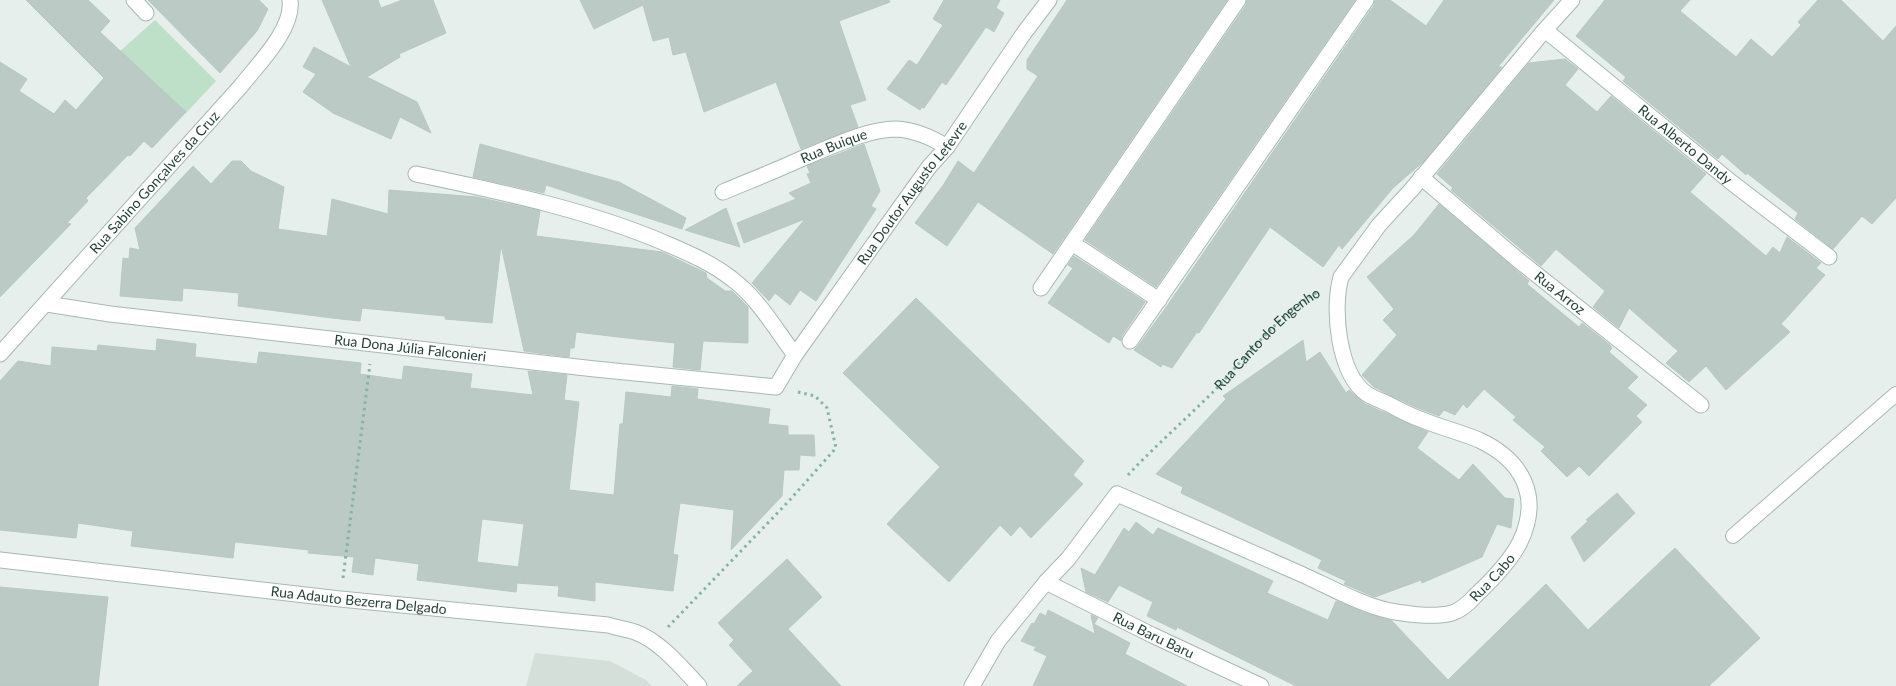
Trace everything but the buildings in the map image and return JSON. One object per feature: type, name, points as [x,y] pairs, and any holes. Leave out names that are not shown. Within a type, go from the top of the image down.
[{"type":"street","points":[[134,0],[146,13]]},
{"type":"street","name":"Rua Sabino Gonçalves da Cruz","points":[[0,354],[47,304],[241,86],[272,46],[288,19],[291,7],[290,0]]},
{"type":"street","name":"Rua Doutor Augusto Lefevre","points":[[776,387],[795,355],[886,227],[947,147],[1024,33],[1049,0]]},
{"type":"street","points":[[1041,288],[1238,0]]},
{"type":"street","points":[[1130,341],[1366,0]]},
{"type":"street","points":[[1340,281],[1354,258],[1379,225],[1572,0]]},
{"type":"street","name":"Rua Alberto Dandy","points":[[1545,30],[1731,182],[1829,257]]},
{"type":"street","name":"Rua Buique","points":[[723,192],[825,149],[877,132],[895,129],[909,131],[929,136],[947,147]]},
{"type":"street","points":[[416,174],[537,200],[646,235],[700,258],[733,279],[752,299],[795,355]]},
{"type":"street","name":"Rua Arroz","points":[[1421,177],[1517,259],[1701,405]]},
{"type":"street","points":[[1072,243],[1159,300]]},
{"type":"street","name":"Rua Cabo","points":[[1117,494],[1342,594],[1388,610],[1426,615],[1452,613],[1466,606],[1495,576],[1520,542],[1529,516],[1529,496],[1524,479],[1512,463],[1497,450],[1478,440],[1418,418],[1366,393],[1351,375],[1343,356],[1337,312],[1340,281]]},
{"type":"street","name":"Rua Dona Júlia Falconieri","points":[[47,304],[110,314],[595,369],[776,387]]},
{"type":"street","points":[[972,686],[998,641],[1068,558],[1117,494]]},
{"type":"street","name":"Rua Adauto Bezerra Delgado","points":[[0,560],[340,598],[608,625],[652,640],[699,686]]},
{"type":"street","name":"Rua Baru Baru","points":[[1046,582],[1152,635],[1261,686]]},
{"type":"lane","points":[[1733,536],[1896,394]]},
{"type":"path","name":"Rua Canto do Engenho","points":[[1117,494],[1119,484],[1299,303],[1340,281]]},
{"type":"path","points":[[340,598],[372,343]]},
{"type":"path","points":[[652,640],[674,622],[788,502],[836,448],[827,408],[815,396],[776,387]]},
{"type":"shaded area","points":[[535,653],[610,661],[646,680],[652,686],[526,686]]},
{"type":"green space","points":[[155,20],[216,81],[185,114],[118,53]]}]
